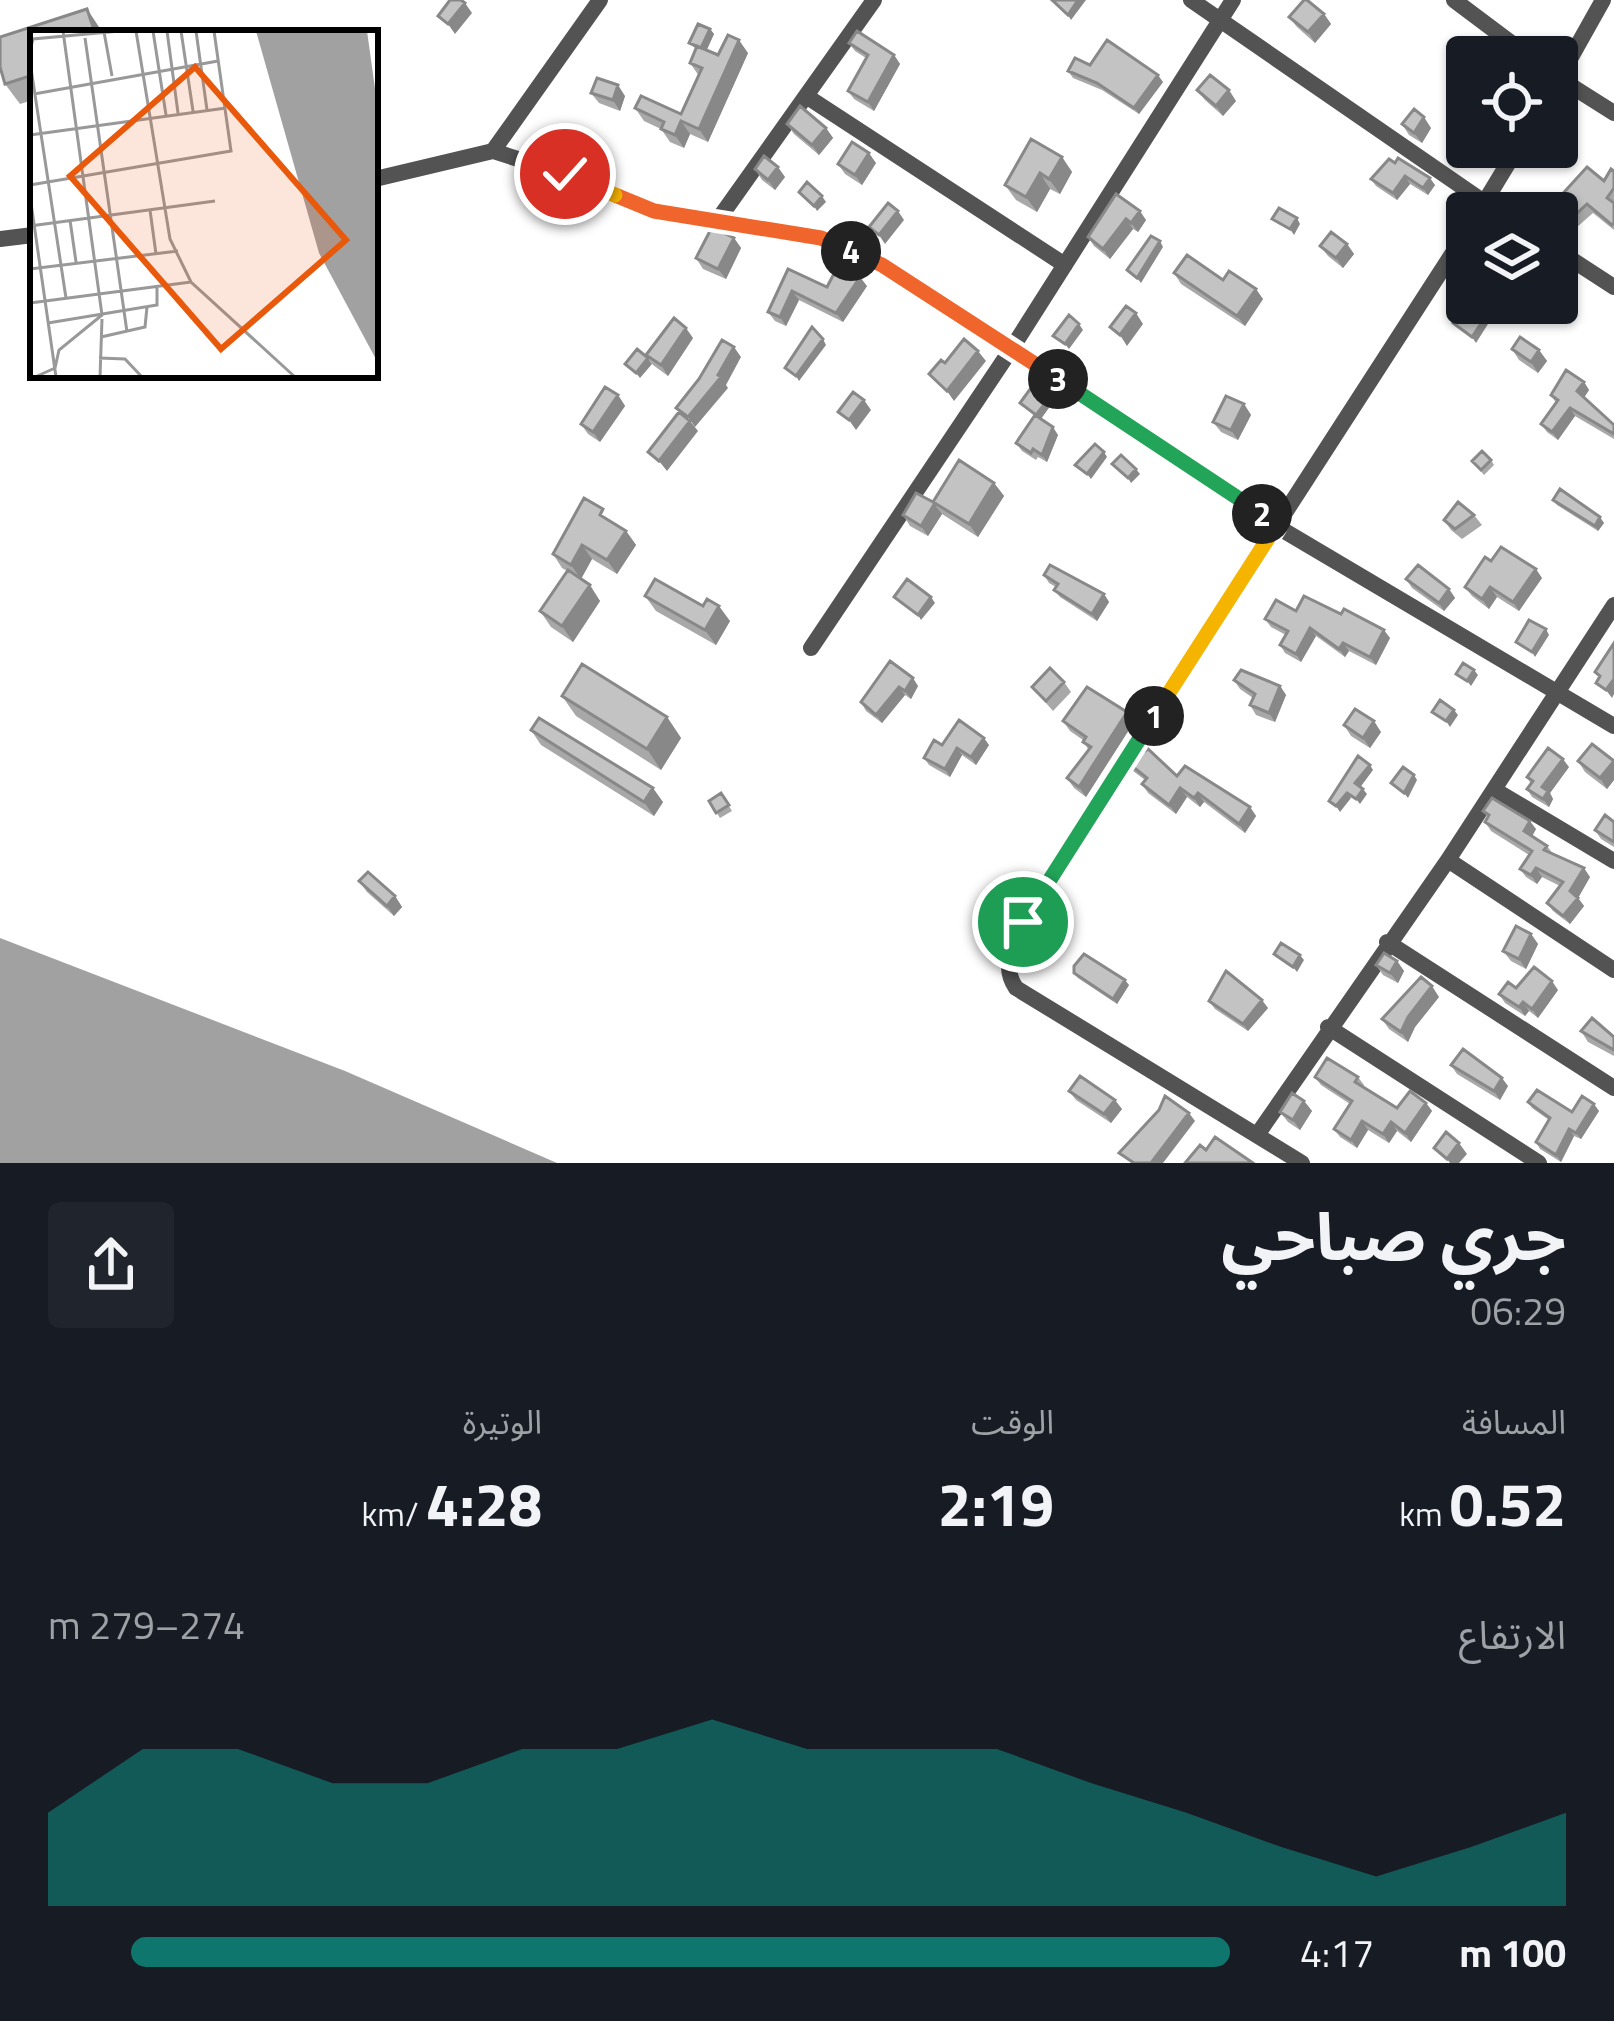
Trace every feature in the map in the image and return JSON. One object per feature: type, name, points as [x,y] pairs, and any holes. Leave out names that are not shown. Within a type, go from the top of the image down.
[{"type":"street","points":[[494,151],[600,0]]},
{"type":"street","points":[[715,224],[874,0]]},
{"type":"street","points":[[1191,0],[1463,192]]},
{"type":"street","points":[[811,648],[1012,348],[1233,0]]},
{"type":"street","points":[[1454,0],[1502,36]]},
{"type":"street","points":[[1578,44],[1603,0]]},
{"type":"street","points":[[1578,91],[1614,113]]},
{"type":"street","points":[[806,96],[1065,265]]},
{"type":"street","points":[[378,178],[494,151],[654,211],[821,238],[882,265],[1276,526],[1614,726]]},
{"type":"street","points":[[0,239],[30,235]]},
{"type":"street","points":[[1302,1163],[1016,988],[1007,976],[1007,963],[1038,895],[1446,263]]},
{"type":"street","points":[[1578,264],[1614,287]]},
{"type":"street","points":[[1257,1135],[1448,860],[1614,605]]},
{"type":"street","points":[[1495,790],[1614,861]]},
{"type":"street","points":[[1448,860],[1614,970]]},
{"type":"street","points":[[1387,942],[1614,1088]]},
{"type":"street","points":[[1328,1027],[1539,1163]]},
{"type":"shaded area","points":[[0,938],[345,1071],[557,1163],[0,1163]]},
{"type":"building","points":[[450,0],[465,3],[448,24],[438,16]]},
{"type":"building","points":[[1052,0],[1078,0],[1068,15]]},
{"type":"building","points":[[1304,0],[1324,14],[1308,32],[1289,17]]},
{"type":"building","points":[[87,9],[94,30],[30,30],[30,76],[5,84],[0,37]]},
{"type":"building","points":[[698,24],[710,29],[701,48],[689,43]]},
{"type":"building","points":[[857,31],[894,55],[868,102],[848,91],[868,55],[849,43]]},
{"type":"building","points":[[728,35],[739,40],[699,129],[681,121],[675,135],[661,129],[664,122],[635,108],[641,96],[681,114],[702,68],[690,63],[697,46],[718,55]]},
{"type":"building","points":[[1107,40],[1158,75],[1134,108],[1097,83],[1068,71],[1075,58],[1090,65]]},
{"type":"building","points":[[1210,75],[1229,90],[1216,106],[1197,90]]},
{"type":"building","points":[[597,78],[618,85],[613,100],[591,93]]},
{"type":"building","points":[[800,106],[826,128],[812,145],[787,124]]},
{"type":"building","points":[[1414,109],[1424,117],[1414,133],[1402,124]]},
{"type":"building","points":[[1031,139],[1062,157],[1049,179],[1040,173],[1026,197],[1005,185]]},
{"type":"building","points":[[852,142],[869,153],[855,175],[838,164]]},
{"type":"building","points":[[764,156],[778,167],[768,180],[755,169]]},
{"type":"building","points":[[1398,158],[1430,178],[1423,188],[1405,176],[1393,193],[1371,179],[1389,159],[1395,163]]},
{"type":"building","points":[[1587,167],[1604,181],[1611,169],[1614,188],[1607,198],[1614,203],[1614,223],[1587,204],[1578,212],[1578,192],[1564,192]]},
{"type":"building","points":[[807,182],[822,196],[814,206],[799,192]]},
{"type":"building","points":[[1116,194],[1140,211],[1131,223],[1126,219],[1103,249],[1088,237]]},
{"type":"building","points":[[888,203],[898,211],[879,235],[869,227]]},
{"type":"building","points":[[1279,208],[1297,218],[1290,229],[1272,219]]},
{"type":"building","points":[[712,227],[734,238],[718,269],[696,258]]},
{"type":"building","points":[[1331,232],[1347,244],[1336,258],[1320,246]]},
{"type":"building","points":[[1151,236],[1160,241],[1137,278],[1127,270]]},
{"type":"building","points":[[1187,255],[1223,280],[1229,271],[1256,289],[1237,316],[1174,273]]},
{"type":"building","points":[[838,266],[860,277],[836,313],[792,291],[780,317],[768,312],[788,269],[827,287]]},
{"type":"building","points":[[1126,306],[1136,313],[1120,335],[1110,327]]},
{"type":"building","points":[[1069,315],[1079,324],[1065,344],[1053,336]]},
{"type":"building","points":[[674,318],[686,328],[661,365],[646,355]]},
{"type":"building","points":[[1454,324],[1481,324],[1472,337]]},
{"type":"building","points":[[812,327],[823,339],[796,376],[785,368]]},
{"type":"building","points":[[1520,337],[1539,350],[1531,362],[1512,349]]},
{"type":"building","points":[[964,339],[978,351],[947,391],[929,374]]},
{"type":"building","points":[[722,340],[734,347],[721,377],[688,417],[676,408]]},
{"type":"building","points":[[637,349],[648,358],[636,373],[625,364]]},
{"type":"building","points":[[1566,370],[1584,382],[1577,391],[1614,425],[1614,434],[1570,408],[1552,432],[1541,424],[1558,400],[1551,395]]},
{"type":"building","points":[[1033,385],[1050,397],[1036,415],[1020,403]]},
{"type":"building","points":[[605,387],[618,395],[593,432],[581,424]]},
{"type":"building","points":[[853,392],[864,400],[849,420],[838,412]]},
{"type":"building","points":[[1226,396],[1244,404],[1231,430],[1213,422]]},
{"type":"building","points":[[679,412],[690,421],[659,461],[648,452]]},
{"type":"building","points":[[1035,415],[1053,427],[1042,455],[1016,443]]},
{"type":"building","points":[[1095,444],[1104,452],[1087,474],[1075,465]]},
{"type":"building","points":[[1482,451],[1491,460],[1481,470],[1472,461]]},
{"type":"building","points":[[1121,455],[1136,469],[1128,478],[1112,464]]},
{"type":"building","points":[[959,460],[994,483],[969,524],[933,502]]},
{"type":"building","points":[[1560,489],[1600,517],[1595,526],[1553,500]]},
{"type":"building","points":[[916,493],[935,503],[921,526],[903,515]]},
{"type":"building","points":[[584,498],[626,531],[607,560],[582,545],[571,565],[553,554]]},
{"type":"building","points":[[1458,502],[1474,515],[1455,529],[1444,520]]},
{"type":"building","points":[[1501,547],[1536,569],[1513,602],[1490,587],[1482,599],[1465,587],[1485,557],[1491,561]]},
{"type":"building","points":[[1050,565],[1104,594],[1092,614],[1054,590],[1058,584],[1044,575]]},
{"type":"building","points":[[1418,565],[1449,589],[1439,603],[1406,579]]},
{"type":"building","points":[[568,570],[590,585],[562,626],[540,611]]},
{"type":"building","points":[[655,579],[703,606],[707,599],[719,606],[705,630],[645,596]]},
{"type":"building","points":[[907,579],[931,597],[918,615],[894,597]]},
{"type":"building","points":[[1304,596],[1341,614],[1344,609],[1384,630],[1370,657],[1343,643],[1339,649],[1310,628],[1296,654],[1280,645],[1288,631],[1265,619],[1276,600],[1296,611]]},
{"type":"building","points":[[1529,620],[1546,629],[1532,652],[1516,642]]},
{"type":"building","points":[[1614,643],[1614,679],[1606,690],[1596,683],[1600,676],[1595,672]]},
{"type":"building","points":[[890,661],[913,678],[876,715],[861,702]]},
{"type":"building","points":[[1463,663],[1474,670],[1467,681],[1456,674]]},
{"type":"building","points":[[582,664],[667,717],[647,749],[562,696]]},
{"type":"building","points":[[1050,668],[1064,682],[1046,701],[1032,687]]},
{"type":"building","points":[[1241,670],[1280,686],[1269,713],[1250,705],[1255,694],[1234,680]]},
{"type":"building","points":[[1087,687],[1127,712],[1079,787],[1067,778],[1091,747],[1083,742],[1086,737],[1063,721]]},
{"type":"building","points":[[1440,700],[1454,710],[1446,721],[1432,712]]},
{"type":"building","points":[[1355,709],[1374,721],[1363,738],[1344,725]]},
{"type":"building","points":[[539,718],[653,788],[644,802],[531,730]]},
{"type":"building","points":[[959,720],[984,738],[971,757],[957,748],[945,769],[924,758],[934,740],[942,745]]},
{"type":"building","points":[[1592,744],[1614,761],[1600,778],[1578,761]]},
{"type":"building","points":[[1138,745],[1177,776],[1185,766],[1250,807],[1239,824],[1198,793],[1194,798],[1180,788],[1169,805],[1142,784],[1147,778],[1127,762]]},
{"type":"building","points":[[1548,748],[1563,759],[1542,787],[1548,791],[1543,799],[1527,789],[1533,781],[1527,777]]},
{"type":"building","points":[[1358,756],[1370,765],[1355,783],[1363,789],[1356,799],[1347,793],[1336,806],[1329,801]]},
{"type":"building","points":[[1403,767],[1414,775],[1404,793],[1391,783]]},
{"type":"building","points":[[721,793],[729,805],[716,813],[709,801]]},
{"type":"building","points":[[1492,798],[1530,821],[1524,831],[1547,846],[1544,850],[1584,868],[1570,891],[1578,898],[1563,916],[1547,903],[1563,882],[1536,868],[1531,875],[1520,869],[1532,851],[1485,822],[1489,815],[1483,811]]},
{"type":"building","points":[[1605,815],[1614,822],[1614,842],[1595,830]]},
{"type":"building","points":[[368,872],[395,896],[387,906],[359,881]]},
{"type":"building","points":[[1032,908],[1059,923],[1048,942],[1022,928]]},
{"type":"building","points":[[1516,926],[1531,934],[1519,959],[1503,951]]},
{"type":"building","points":[[1281,943],[1300,955],[1293,967],[1274,954]]},
{"type":"building","points":[[1384,953],[1397,961],[1390,973],[1376,965]]},
{"type":"building","points":[[1084,954],[1125,980],[1113,999],[1074,973]]},
{"type":"building","points":[[1534,967],[1552,981],[1532,1009],[1499,994],[1508,982],[1516,988]]},
{"type":"building","points":[[1226,971],[1262,1000],[1243,1024],[1209,1001]]},
{"type":"building","points":[[1421,977],[1432,986],[1401,1032],[1382,1019]]},
{"type":"building","points":[[1592,1018],[1614,1037],[1614,1050],[1581,1031]]},
{"type":"building","points":[[1463,1049],[1502,1078],[1494,1091],[1451,1065]]},
{"type":"building","points":[[1327,1058],[1397,1108],[1410,1091],[1426,1103],[1405,1133],[1391,1122],[1383,1134],[1362,1121],[1351,1140],[1334,1129],[1352,1101],[1315,1077]]},
{"type":"building","points":[[1080,1076],[1115,1100],[1104,1114],[1069,1091]]},
{"type":"building","points":[[1537,1090],[1572,1112],[1582,1096],[1594,1104],[1576,1133],[1569,1129],[1556,1155],[1536,1142],[1550,1118],[1528,1102]]},
{"type":"building","points":[[1292,1093],[1304,1101],[1293,1120],[1280,1112]]},
{"type":"building","points":[[1165,1096],[1189,1113],[1151,1163],[1134,1163],[1119,1153],[1159,1110]]},
{"type":"building","points":[[1446,1132],[1459,1143],[1447,1159],[1434,1148]]},
{"type":"building","points":[[1215,1137],[1253,1163],[1185,1163],[1200,1145],[1206,1150]]},
{"type":"route","points":[[565,174],[654,211],[821,238],[882,265],[1276,526],[1023,922]]}]
